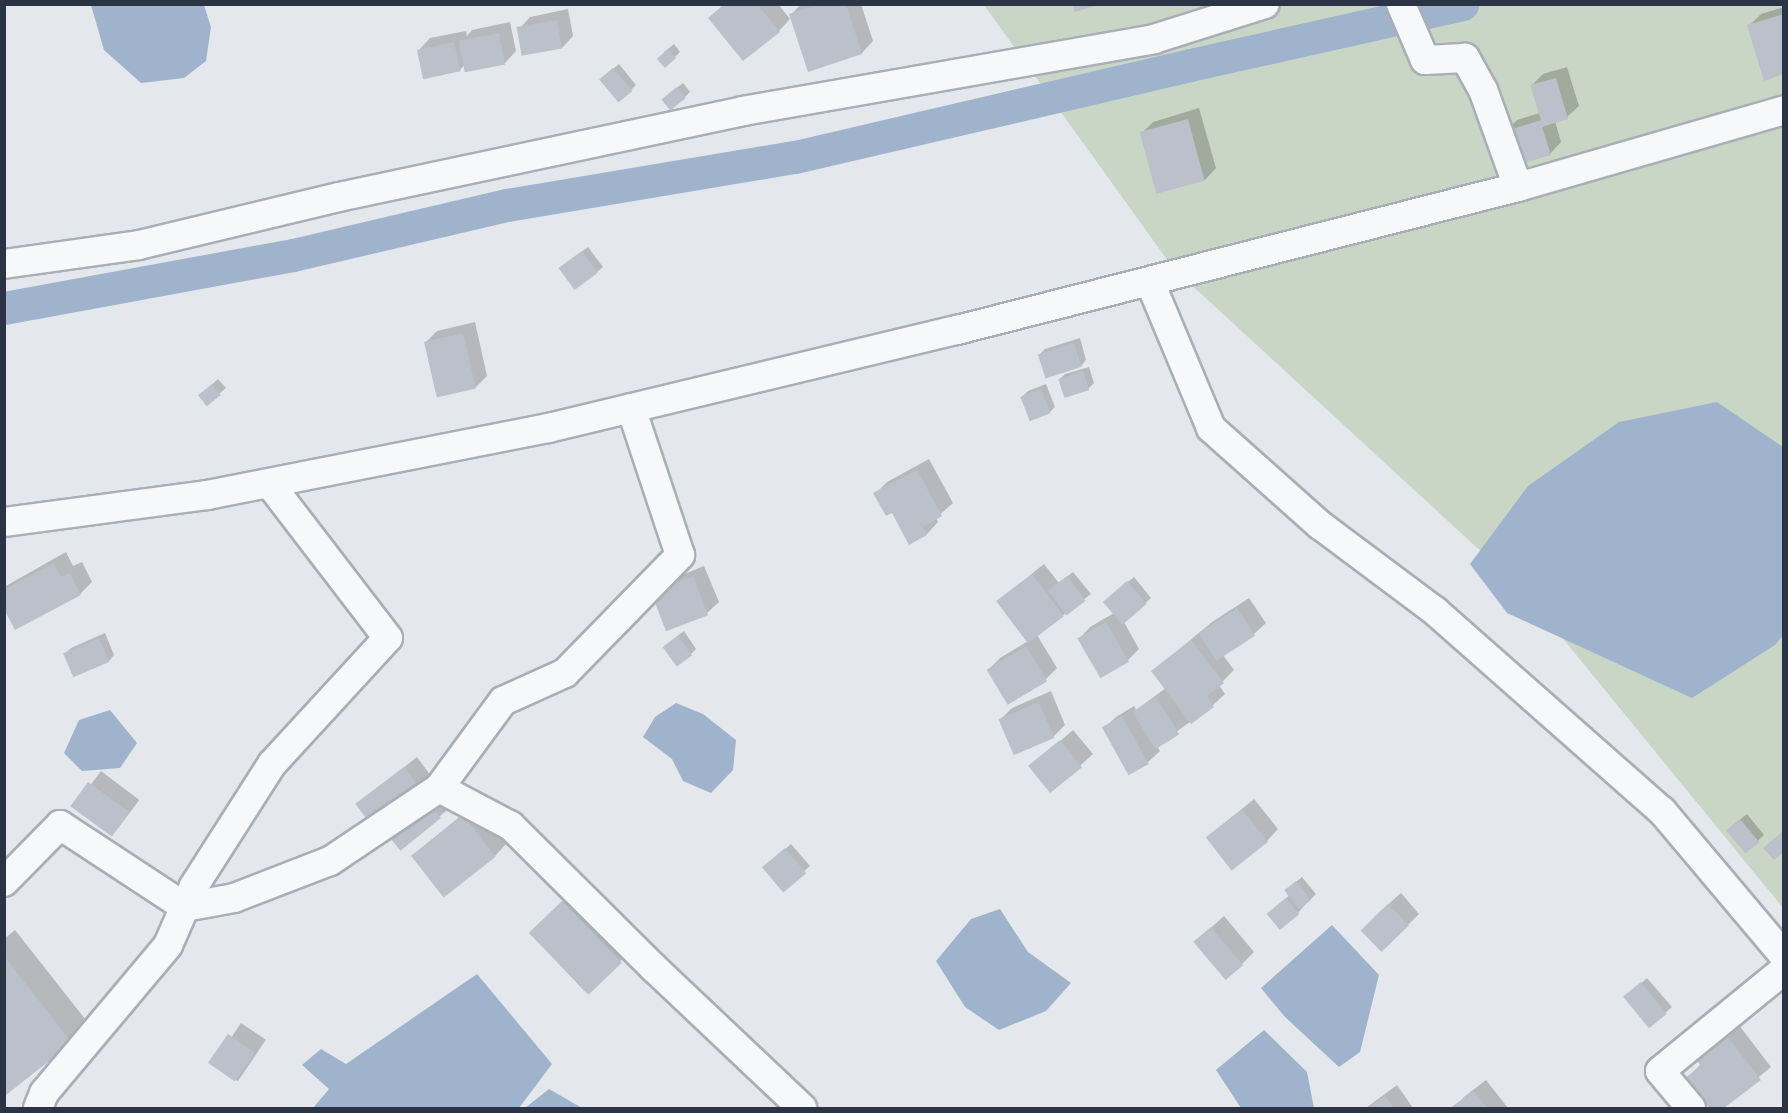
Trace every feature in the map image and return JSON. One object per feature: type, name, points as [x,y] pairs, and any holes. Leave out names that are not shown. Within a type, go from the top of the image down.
[{"type":"street","points":[[4,264],[139,245],[339,197],[742,111],[1154,39],[1265,4]]},
{"type":"street","points":[[1401,4],[1425,60],[1465,58],[1483,90],[1518,187]]},
{"type":"street","points":[[4,522],[207,495],[548,428],[1150,282],[1518,187],[1784,110]]},
{"type":"street","points":[[1150,282],[1211,428],[1320,525],[1435,611],[1662,811],[1784,956]]},
{"type":"street","points":[[4,882],[60,825],[185,907],[234,898],[330,861],[439,788],[503,701],[565,673],[680,555],[631,408]]},
{"type":"street","points":[[38,1108],[44,1093],[168,945],[194,886],[272,764],[388,638],[270,483]]},
{"type":"street","points":[[439,788],[512,826],[654,968],[802,1108]]},
{"type":"street","points":[[1691,1108],[1660,1071],[1784,970]]},
{"type":"green space","points":[[984,5],[1783,5],[1783,908],[1524,591],[1173,268]]},
{"type":"water","points":[[91,5],[204,5],[211,27],[206,61],[184,78],[141,83],[104,50]]},
{"type":"water","points":[[1717,402],[1783,447],[1784,634],[1775,645],[1692,698],[1507,613],[1470,564],[1528,486],[1619,422]]},
{"type":"water","points":[[676,703],[703,714],[736,740],[733,770],[711,793],[683,781],[672,759],[643,737],[655,717]]},
{"type":"water","points":[[110,710],[137,743],[120,768],[82,771],[64,753],[79,720]]},
{"type":"water","points":[[1000,909],[1028,952],[1071,983],[1046,1011],[999,1030],[965,1007],[936,961],[971,919]]},
{"type":"water","points":[[1332,925],[1379,975],[1360,1052],[1339,1067],[1285,1017],[1261,988]]},
{"type":"water","points":[[477,974],[552,1064],[519,1108],[313,1108],[329,1089],[302,1065],[321,1049],[346,1064]]},
{"type":"water","points":[[1264,1030],[1307,1072],[1314,1108],[1241,1108],[1216,1070]]},
{"type":"water","points":[[549,1089],[582,1108],[525,1108]]},
{"type":"building","points":[[725,4],[757,4],[780,32],[743,61],[708,18]]},
{"type":"building","points":[[819,4],[846,4],[862,54],[808,72],[789,14]]},
{"type":"building","points":[[1072,4],[1098,4],[1098,5],[1075,12]]},
{"type":"building","points":[[1784,14],[1784,74],[1764,81],[1747,25]]},
{"type":"building","points":[[557,20],[562,49],[522,56],[517,27]]},
{"type":"building","points":[[499,33],[505,64],[465,72],[459,41]]},
{"type":"building","points":[[454,42],[460,71],[423,79],[417,50]]},
{"type":"building","points":[[668,49],[676,58],[665,68],[657,59]]},
{"type":"building","points":[[613,68],[632,91],[618,103],[599,80]]},
{"type":"building","points":[[1556,78],[1568,119],[1542,127],[1551,155],[1514,166],[1503,132],[1541,120],[1530,85]]},
{"type":"building","points":[[677,87],[686,98],[670,110],[661,100]]},
{"type":"building","points":[[1188,119],[1205,181],[1156,194],[1140,132]]},
{"type":"building","points":[[582,251],[598,273],[574,290],[559,268]]},
{"type":"building","points":[[463,333],[476,389],[437,398],[424,342]]},
{"type":"building","points":[[1074,343],[1082,367],[1046,379],[1038,355]]},
{"type":"building","points":[[1083,371],[1089,390],[1064,398],[1058,379]]},
{"type":"building","points":[[212,384],[221,395],[207,406],[198,395]]},
{"type":"building","points":[[1041,389],[1050,413],[1030,421],[1020,397]]},
{"type":"building","points":[[917,470],[942,516],[923,527],[927,535],[909,545],[892,513],[886,516],[873,493]]},
{"type":"building","points":[[54,563],[61,577],[70,573],[81,595],[15,630],[5,611],[5,589]]},
{"type":"building","points":[[1032,574],[1064,616],[1028,643],[996,601]]},
{"type":"building","points":[[693,576],[708,615],[666,631],[651,592]]},
{"type":"building","points":[[1067,576],[1086,601],[1066,615],[1048,590]]},
{"type":"building","points":[[1127,581],[1147,604],[1123,625],[1103,602]]},
{"type":"building","points":[[1237,608],[1255,636],[1216,661],[1198,633]]},
{"type":"building","points":[[1106,622],[1129,662],[1100,678],[1077,638]]},
{"type":"building","points":[[678,636],[692,655],[677,667],[663,647]]},
{"type":"building","points":[[99,638],[109,662],[73,677],[63,653]]},
{"type":"building","points":[[1191,640],[1224,683],[1207,696],[1214,707],[1191,724],[1151,671]]},
{"type":"building","points":[[1026,646],[1047,681],[1008,705],[987,670]]},
{"type":"building","points":[[1156,697],[1179,734],[1156,749],[1132,712]]},
{"type":"building","points":[[1039,702],[1054,738],[1014,755],[998,719]]},
{"type":"building","points":[[1122,716],[1149,764],[1129,775],[1102,727]]},
{"type":"building","points":[[1060,740],[1082,767],[1050,793],[1028,766]]},
{"type":"building","points":[[404,767],[420,788],[371,824],[355,804]]},
{"type":"building","points":[[88,782],[129,812],[112,836],[70,806]]},
{"type":"building","points":[[427,801],[441,818],[400,851],[387,834]]},
{"type":"building","points":[[1242,809],[1268,842],[1232,870],[1206,837]]},
{"type":"building","points":[[463,815],[496,857],[444,897],[411,856]]},
{"type":"building","points":[[1740,819],[1759,842],[1745,854],[1726,831]]},
{"type":"building","points":[[1784,830],[1784,852],[1774,860],[1763,848]]},
{"type":"building","points":[[785,848],[806,873],[783,893],[762,867]]},
{"type":"building","points":[[1296,881],[1311,900],[1299,909],[1284,890]]},
{"type":"building","points":[[1286,898],[1299,914],[1280,930],[1267,914]]},
{"type":"building","points":[[562,901],[622,963],[589,995],[529,933]]},
{"type":"building","points":[[1388,904],[1409,926],[1382,952],[1361,930]]},
{"type":"building","points":[[1211,927],[1243,965],[1226,980],[1193,942]]},
{"type":"building","points":[[4,956],[72,1043],[6,1095],[4,1093]]},
{"type":"building","points":[[1641,982],[1667,1014],[1649,1028],[1623,996]]},
{"type":"building","points":[[1722,1030],[1761,1080],[1724,1108],[1709,1108],[1685,1078],[1701,1066],[1692,1054]]},
{"type":"building","points":[[228,1034],[255,1053],[235,1082],[208,1063]]},
{"type":"building","points":[[1474,1091],[1487,1108],[1450,1108]]},
{"type":"building","points":[[1385,1096],[1394,1108],[1368,1108]]},
{"type":"waterway","points":[[4,308],[293,255],[507,205],[795,157],[1462,4]]}]
